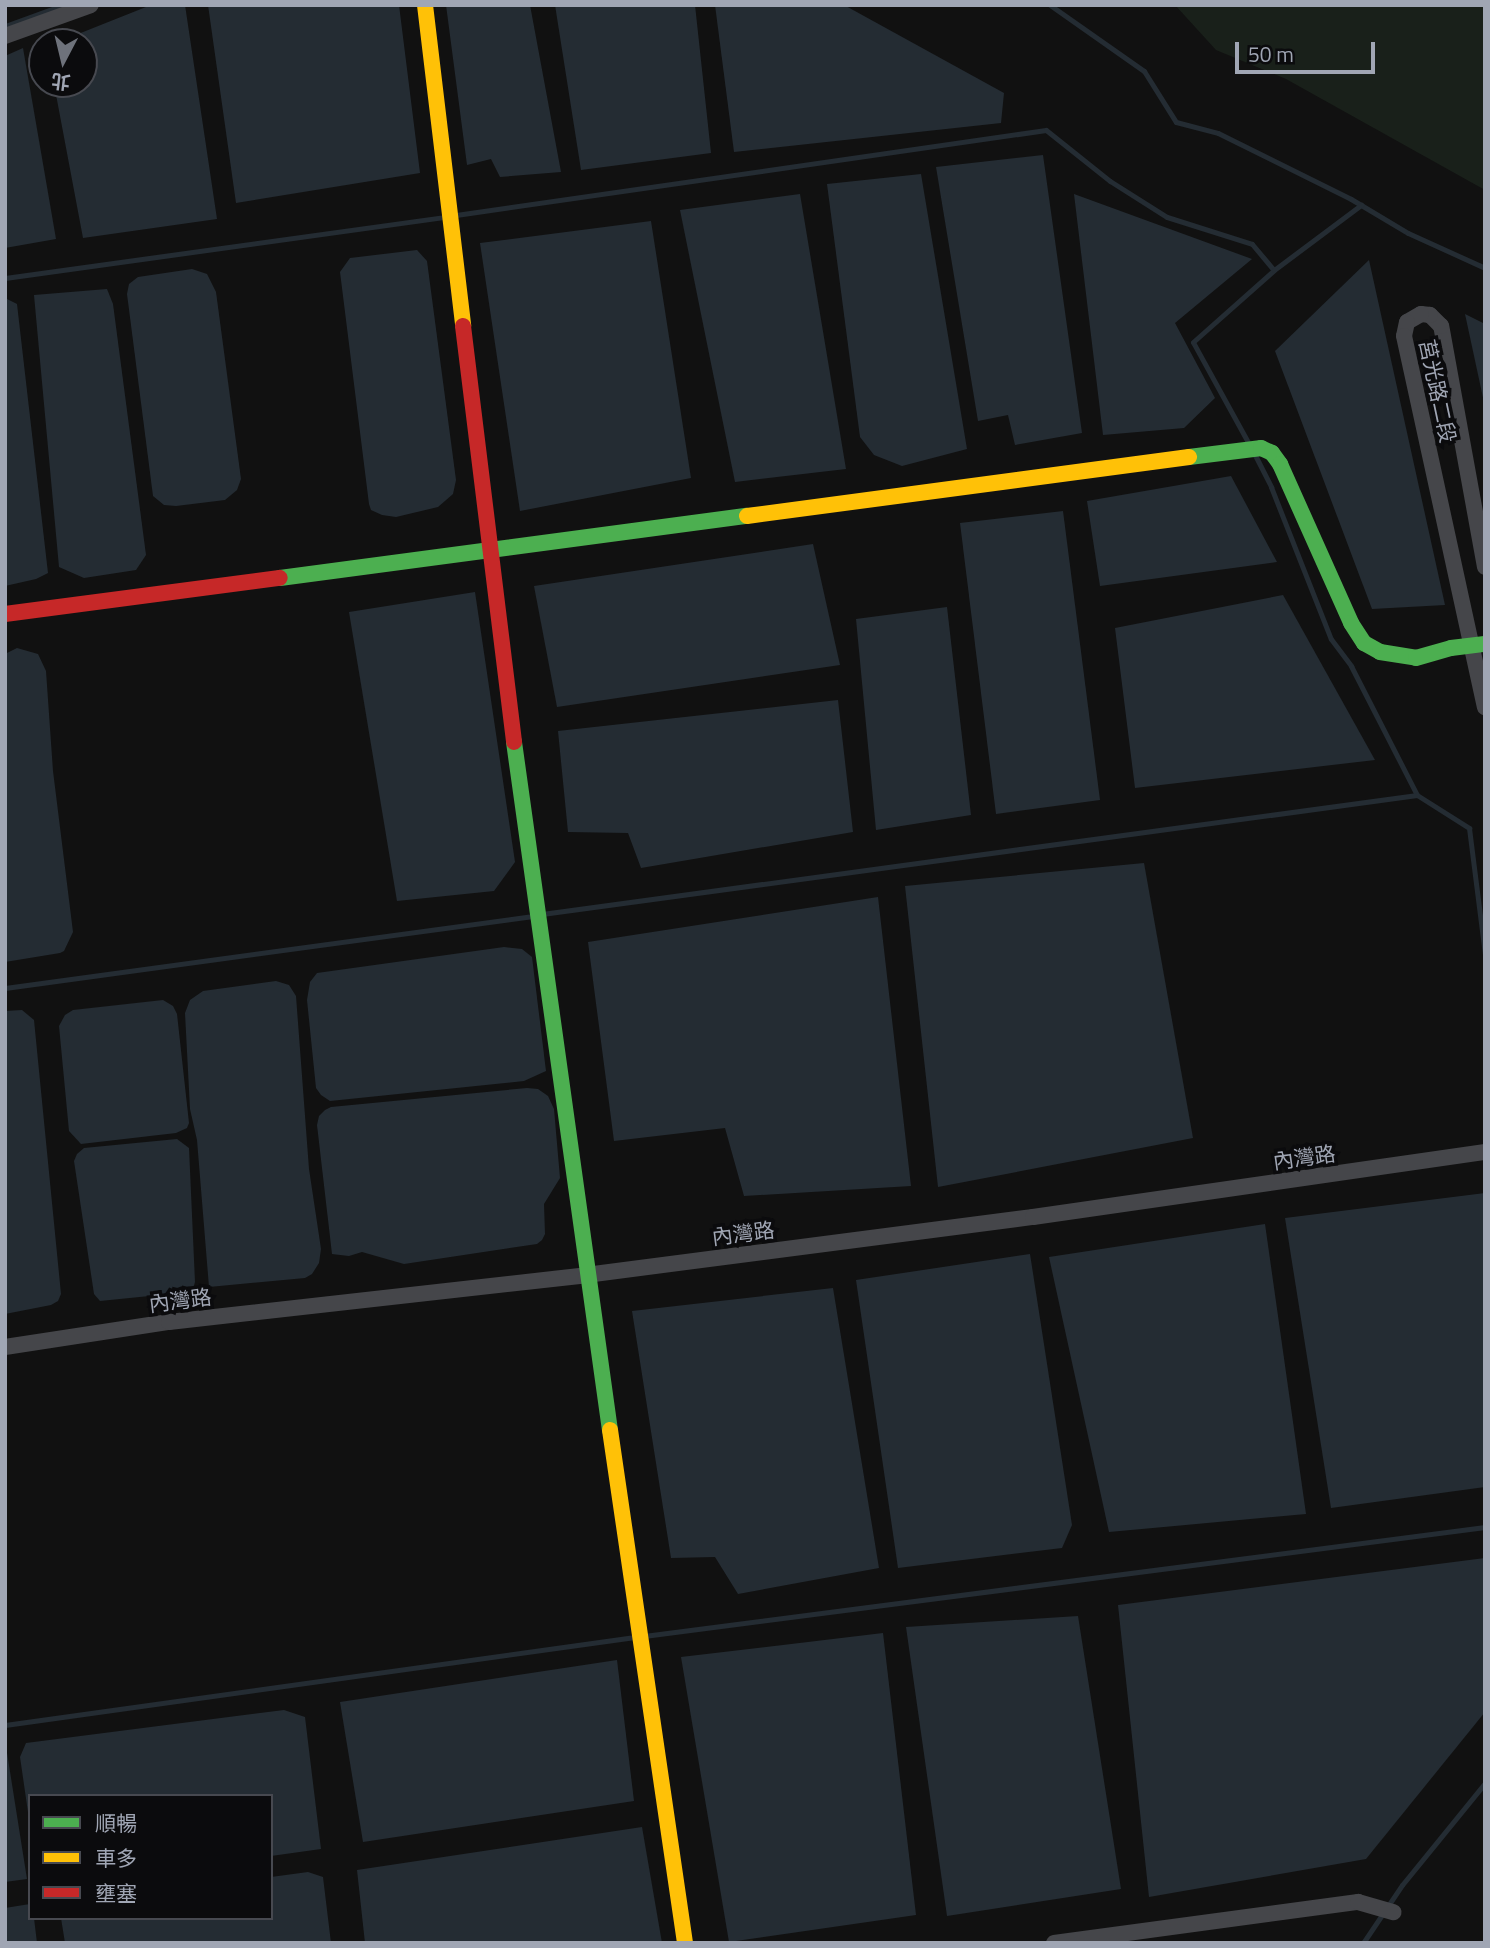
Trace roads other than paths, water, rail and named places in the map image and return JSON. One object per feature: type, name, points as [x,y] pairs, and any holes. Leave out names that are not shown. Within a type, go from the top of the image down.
[{"type":"street","points":[[5,36],[91,5]]},
{"type":"street","points":[[425,5],[489,552],[586,1275],[685,1943]]},
{"type":"street","name":"莒光路二段","points":[[1485,567],[1441,326],[1430,315],[1421,314],[1407,322],[1405,336],[1478,646],[1485,707]]},
{"type":"street","points":[[5,614],[1261,449],[1272,453],[1280,464],[1351,622],[1364,643],[1380,652],[1416,658],[1451,648],[1478,646]]},
{"type":"street","name":"內灣路","points":[[5,1347],[169,1322],[586,1275],[1033,1217],[1485,1152]]},
{"type":"street","points":[[1054,1943],[1358,1902],[1392,1912]]},
{"type":"waterway","points":[[5,26],[63,5]]},
{"type":"waterway","points":[[1050,5],[1144,71],[1176,122],[1218,133],[1351,199],[1408,233],[1485,268]]},
{"type":"waterway","points":[[456,215],[1046,130],[1110,181],[1167,217],[1252,244],[1274,270]]},
{"type":"waterway","points":[[1249,444],[1193,342],[1274,270],[1361,205]]},
{"type":"waterway","points":[[5,278],[442,217]]},
{"type":"waterway","points":[[1255,455],[1271,487],[1331,639],[1351,666],[1417,795],[1469,828],[1485,954]]},
{"type":"waterway","points":[[542,914],[1417,795]]},
{"type":"waterway","points":[[5,988],[533,916]]},
{"type":"waterway","points":[[644,1636],[1485,1527]]},
{"type":"waterway","points":[[5,1725],[635,1637]]},
{"type":"waterway","points":[[1363,1943],[1402,1885],[1485,1783]]}]
